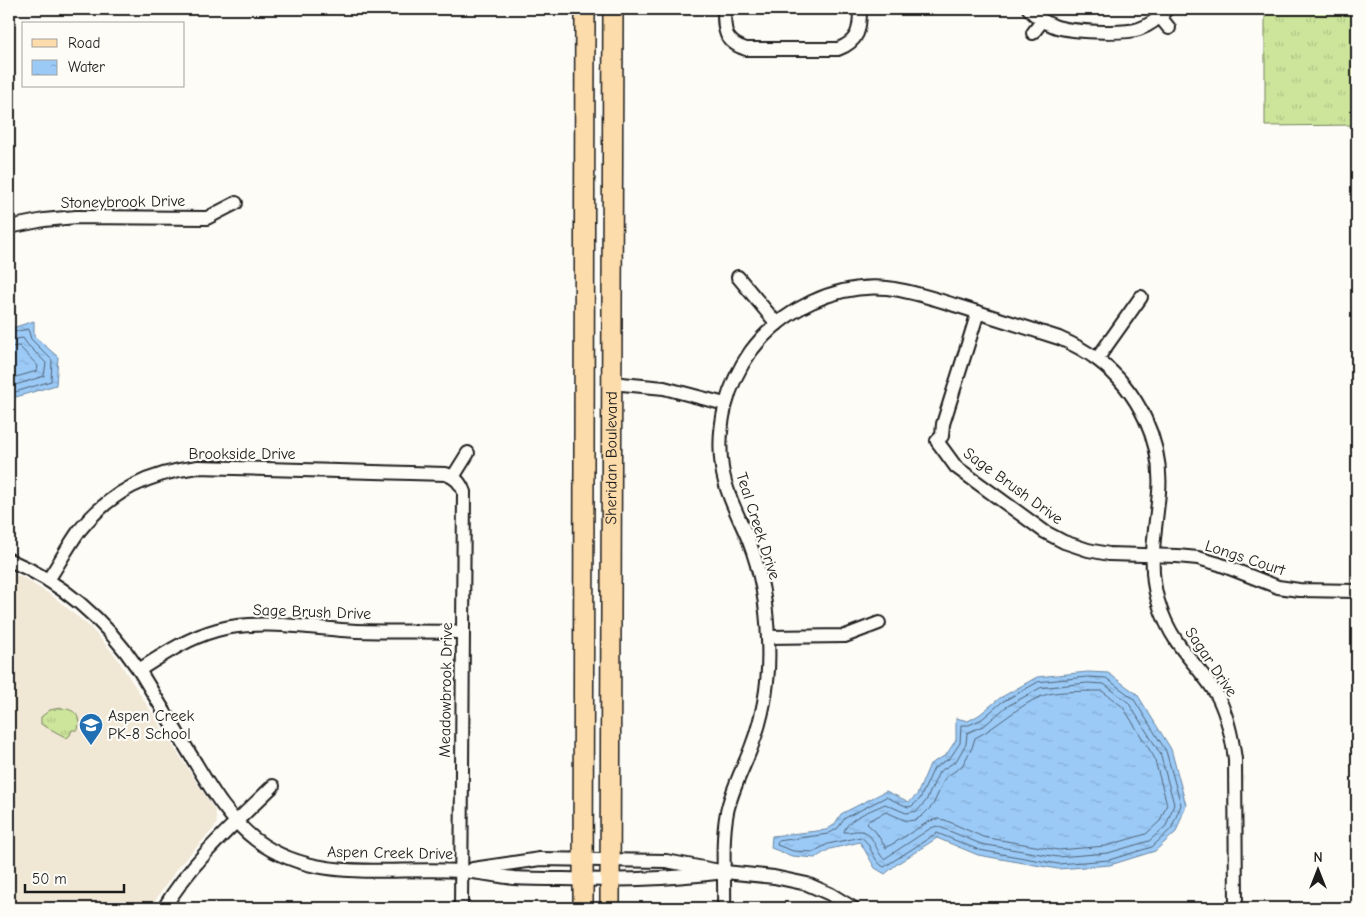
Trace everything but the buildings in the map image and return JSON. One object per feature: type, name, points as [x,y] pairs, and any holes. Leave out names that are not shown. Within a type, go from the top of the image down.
[{"type":"main road","name":"Sheridan Boulevard","points":[[583,908],[585,9]]},
{"type":"main road","name":"Sheridan Boulevard","points":[[610,908],[612,9]]},
{"type":"street","points":[[724,9],[724,28],[727,37],[736,51],[746,49],[838,48],[846,46],[853,40],[862,37],[860,9]]},
{"type":"street","points":[[1029,9],[1042,21],[1069,30],[1125,32],[1137,30],[1151,24],[1163,13],[1170,28]]},
{"type":"street","points":[[1033,33],[1042,21]]},
{"type":"street","name":"Stoneybrook Drive","points":[[9,227],[44,220],[76,217],[208,218],[236,203]]},
{"type":"street","points":[[738,277],[777,324]]},
{"type":"street","name":"Teal Creek Drive","points":[[724,908],[727,813],[732,794],[752,747],[759,722],[766,686],[768,637],[766,607],[759,574],[750,544],[728,491],[722,469],[720,446],[722,423],[725,404],[733,382],[743,362],[757,343],[777,324],[806,304],[844,291],[863,288],[885,288],[912,292],[978,312]]},
{"type":"street","points":[[1097,358],[1141,297]]},
{"type":"street","points":[[978,312],[1059,338],[1078,347],[1097,358],[1122,382],[1137,402],[1148,424],[1158,466],[1159,491],[1152,555]]},
{"type":"street","name":"Sage Brush Drive","points":[[978,312],[943,424],[942,436],[938,441],[949,459],[956,467],[1038,527],[1064,542],[1088,550],[1109,554],[1152,555]]},
{"type":"street","points":[[611,383],[664,388],[725,404]]},
{"type":"street","points":[[453,476],[468,453]]},
{"type":"street","name":"Brookside Drive","points":[[48,580],[78,532],[94,514],[110,499],[131,486],[153,476],[198,467],[446,474],[453,476]]},
{"type":"street","name":"Meadowbrook Drive","points":[[453,476],[461,484],[464,492],[461,908]]},
{"type":"street","name":"Longs Court","points":[[1152,555],[1198,558],[1219,564],[1260,581],[1285,588],[1357,591]]},
{"type":"street","name":"Sagar Drive","points":[[1152,555],[1158,601],[1167,624],[1177,643],[1206,678],[1217,696],[1232,734],[1235,759],[1236,908]]},
{"type":"street","name":"Aspen Creek Drive","points":[[9,560],[48,580],[85,607],[107,628],[140,670],[221,804],[236,822],[257,841],[295,861],[316,867],[338,870],[461,871],[514,878],[583,880],[673,878],[725,872]]},
{"type":"street","points":[[768,637],[845,636],[879,623]]},
{"type":"street","name":"Sage Brush Drive","points":[[140,670],[197,636],[239,625],[258,624],[357,630],[463,632]]},
{"type":"street","points":[[164,908],[191,870],[211,847],[274,786]]},
{"type":"street","name":"Aspen Creek Drive","points":[[461,871],[540,859],[666,861],[725,872],[774,877],[807,884],[830,894],[853,908]]},
{"type":"shaded area","name":"Aspen Creek PK-8 School","points":[[9,572],[22,577],[54,597],[90,627],[115,655],[215,811],[217,822],[215,827],[179,866],[150,908],[9,908]]},
{"type":"green space","points":[[1265,9],[1357,9],[1357,125],[1265,126]]},
{"type":"green space","points":[[60,708],[73,711],[79,720],[78,730],[72,730],[67,738],[41,724],[41,717],[50,710]]},
{"type":"water","points":[[34,321],[34,336],[58,357],[56,385],[9,399],[9,329]]},
{"type":"water","points":[[1088,672],[1108,673],[1137,694],[1171,749],[1186,805],[1176,832],[1155,851],[1110,865],[1058,869],[978,855],[937,838],[885,874],[875,868],[860,842],[830,849],[815,858],[792,856],[771,848],[772,836],[826,830],[834,825],[841,814],[886,791],[909,802],[917,795],[930,764],[946,755],[956,740],[956,718],[968,721],[979,715],[1000,698],[1037,677]]},
{"type":"place","name":"Aspen Creek PK-8 School","points":[[91,746]]}]
